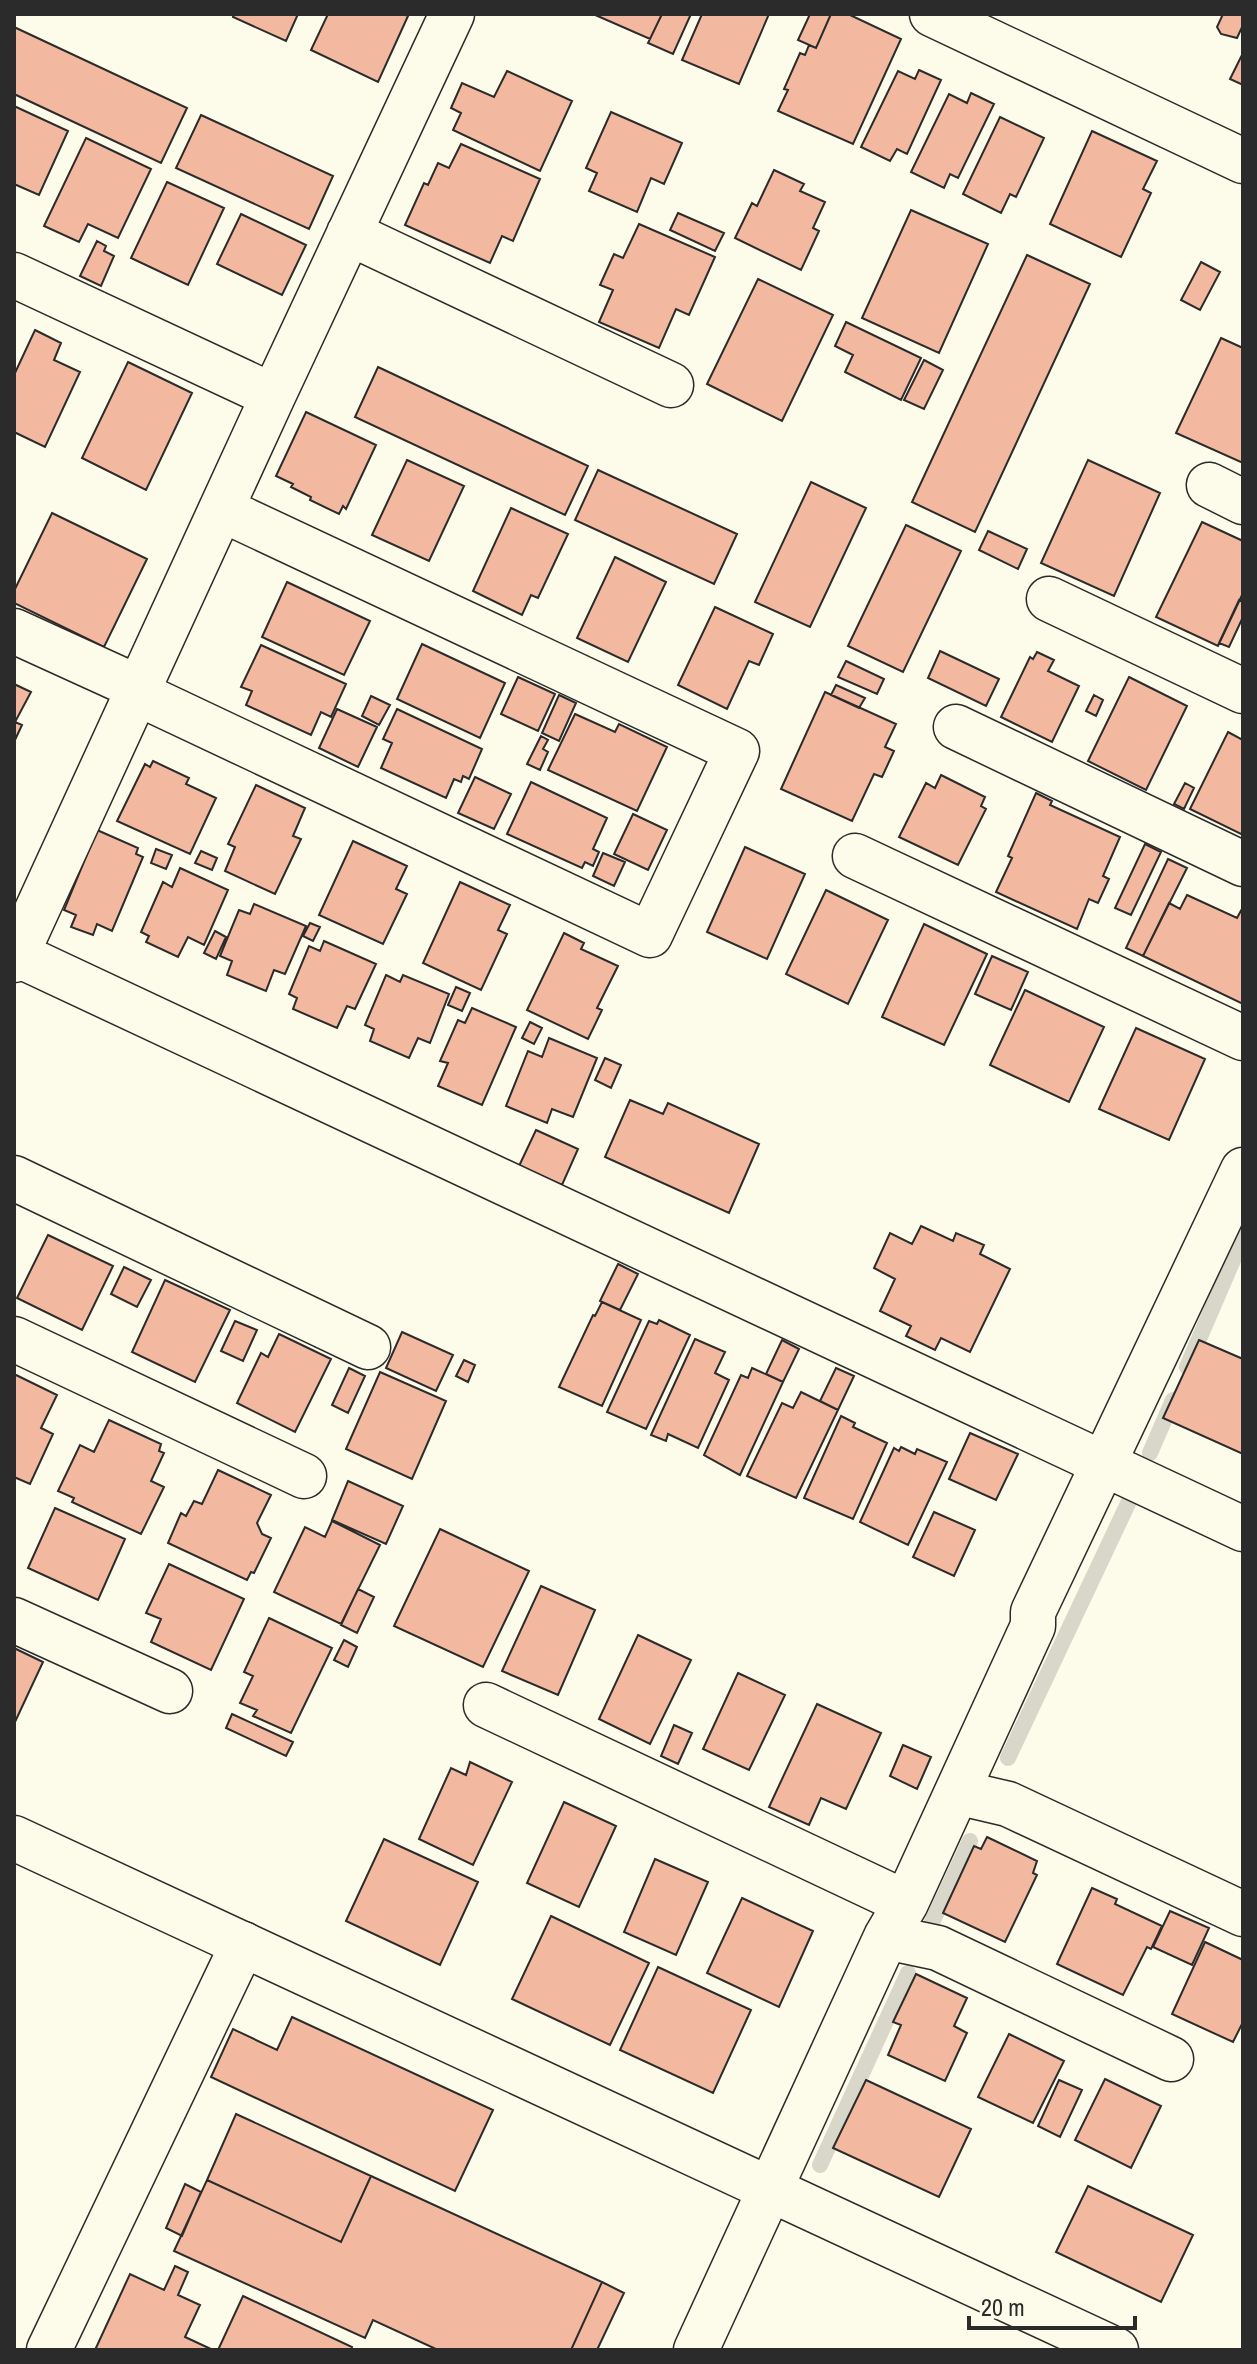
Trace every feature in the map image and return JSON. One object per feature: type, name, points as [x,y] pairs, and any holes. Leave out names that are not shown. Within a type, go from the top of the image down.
[{"type":"street","points":[[452,14],[15,956],[1243,1529]]},
{"type":"street","points":[[932,14],[1243,161]]},
{"type":"street","points":[[349,233],[671,385]]},
{"type":"street","points":[[14,275],[273,396]]},
{"type":"street","points":[[14,631],[650,935],[737,751],[221,509]]},
{"type":"street","points":[[1049,599],[1243,691]]},
{"type":"street","points":[[956,727],[1243,864]]},
{"type":"street","points":[[855,856],[1243,1038]]},
{"type":"street","points":[[696,2350],[1033,1626],[1033,1612],[1243,1170]]},
{"type":"street","points":[[14,1178],[368,1347]]},
{"type":"street","points":[[14,1339],[304,1476]]},
{"type":"street","points":[[14,1620],[170,1691]]},
{"type":"street","points":[[486,1705],[896,1920],[938,1948],[1171,2059]]},
{"type":"street","points":[[957,1792],[1008,1804],[1243,1914]]},
{"type":"street","points":[[14,1838],[1116,2350]]},
{"type":"street","points":[[49,2350],[243,1944]]},
{"type":"building","points":[[234,14],[298,14],[286,41],[233,17]]},
{"type":"building","points":[[328,14],[408,16],[378,82],[311,50]]},
{"type":"building","points":[[593,14],[662,14],[650,39]]},
{"type":"building","points":[[662,14],[691,14],[673,54],[648,43]]},
{"type":"building","points":[[702,14],[769,14],[739,84],[682,60]]},
{"type":"building","points":[[810,14],[831,14],[816,48],[798,40]]},
{"type":"building","points":[[831,14],[848,14],[901,39],[853,144],[778,111],[800,53],[805,55],[809,45],[816,48]]},
{"type":"building","points":[[1223,14],[1243,14],[1243,25],[1237,38],[1221,34],[1217,27]]},
{"type":"building","points":[[14,27],[187,108],[161,163],[14,94]]},
{"type":"building","points":[[1243,53],[1243,85],[1230,79]]},
{"type":"building","points":[[919,70],[941,80],[907,154],[897,149],[890,161],[861,147],[898,71],[915,79]]},
{"type":"building","points":[[507,71],[572,101],[540,171],[453,130],[461,113],[451,108],[462,83],[494,97]]},
{"type":"building","points":[[971,93],[994,104],[958,178],[950,174],[944,188],[911,172],[949,94],[967,103]]},
{"type":"building","points":[[14,106],[68,131],[39,195],[14,184]]},
{"type":"building","points":[[611,112],[682,143],[664,184],[651,178],[637,212],[589,191],[597,173],[586,168]]},
{"type":"building","points":[[201,115],[333,176],[309,229],[176,168]]},
{"type":"building","points":[[1000,117],[1044,138],[1016,197],[1010,194],[1001,213],[963,194]]},
{"type":"building","points":[[1092,131],[1157,161],[1143,189],[1151,193],[1121,257],[1050,224]]},
{"type":"building","points":[[86,138],[151,169],[118,238],[88,224],[79,242],[44,226]]},
{"type":"building","points":[[461,144],[540,179],[513,241],[502,236],[490,263],[405,225],[424,183],[428,185],[438,163],[449,168]]},
{"type":"building","points":[[774,170],[804,184],[800,191],[825,202],[813,228],[819,231],[801,270],[735,238],[752,203],[757,206]]},
{"type":"building","points":[[167,182],[224,208],[188,285],[131,258]]},
{"type":"building","points":[[911,210],[988,244],[939,353],[862,318]]},
{"type":"building","points":[[678,213],[724,233],[715,251],[670,230]]},
{"type":"building","points":[[241,214],[306,245],[282,295],[217,264]]},
{"type":"building","points":[[639,224],[715,257],[689,315],[676,309],[659,348],[599,322],[613,290],[600,285],[614,254],[623,258]]},
{"type":"building","points":[[97,241],[106,246],[104,251],[114,256],[101,286],[80,276]]},
{"type":"building","points":[[1027,255],[1090,284],[975,532],[912,502]]},
{"type":"building","points":[[1201,262],[1220,272],[1200,310],[1181,300]]},
{"type":"building","points":[[758,279],[833,315],[782,421],[707,384]]},
{"type":"building","points":[[846,322],[921,358],[901,400],[845,372],[853,355],[835,346]]},
{"type":"building","points":[[35,330],[61,343],[54,360],[80,372],[45,447],[14,432],[14,375]]},
{"type":"building","points":[[1221,338],[1243,348],[1243,463],[1176,433]]},
{"type":"building","points":[[924,360],[943,370],[924,409],[904,400]]},
{"type":"building","points":[[128,362],[192,393],[146,490],[82,458]]},
{"type":"building","points":[[378,367],[588,466],[565,515],[355,417]]},
{"type":"building","points":[[306,412],[376,445],[346,509],[343,506],[339,514],[310,500],[311,497],[291,487],[293,484],[276,476]]},
{"type":"building","points":[[407,460],[464,486],[429,561],[372,535]]},
{"type":"building","points":[[1088,460],[1160,493],[1114,596],[1041,563]]},
{"type":"building","points":[[598,470],[737,534],[714,584],[575,520]]},
{"type":"building","points":[[811,482],[866,508],[810,627],[755,602]]},
{"type":"building","points":[[511,508],[568,534],[538,598],[531,595],[522,615],[473,591]]},
{"type":"building","points":[[52,513],[147,559],[104,647],[14,603],[14,591]]},
{"type":"building","points":[[1202,522],[1243,541],[1243,593],[1218,646],[1156,617]]},
{"type":"building","points":[[906,525],[961,551],[903,672],[848,646]]},
{"type":"building","points":[[988,531],[1027,549],[1018,569],[979,550]]},
{"type":"building","points":[[615,557],[666,582],[628,662],[577,638]]},
{"type":"building","points":[[287,582],[370,621],[344,675],[262,637]]},
{"type":"building","points":[[1239,600],[1243,602],[1243,617],[1229,647],[1219,643]]},
{"type":"building","points":[[715,607],[773,634],[759,665],[749,661],[727,709],[678,685]]},
{"type":"building","points":[[422,644],[505,683],[480,738],[397,699]]},
{"type":"building","points":[[261,645],[346,684],[331,717],[321,712],[311,735],[246,705],[252,691],[241,687]]},
{"type":"building","points":[[940,651],[999,679],[986,706],[928,678]]},
{"type":"building","points":[[1037,652],[1054,660],[1048,671],[1079,686],[1052,742],[1001,717],[1030,657],[1033,659]]},
{"type":"building","points":[[846,661],[884,679],[877,694],[838,677]]},
{"type":"building","points":[[518,677],[555,694],[538,731],[501,714]]},
{"type":"building","points":[[1129,677],[1187,706],[1146,790],[1088,761]]},
{"type":"building","points":[[14,684],[31,692],[15,722],[22,725],[14,742]]},
{"type":"building","points":[[836,685],[865,698],[859,708],[831,695]]},
{"type":"building","points":[[825,692],[896,724],[885,747],[894,751],[882,777],[874,774],[852,821],[781,789]]},
{"type":"building","points":[[559,695],[576,703],[559,741],[542,733]]},
{"type":"building","points":[[1094,695],[1103,700],[1096,716],[1086,711]]},
{"type":"building","points":[[371,696],[390,705],[379,725],[362,716]]},
{"type":"building","points":[[337,709],[377,727],[358,767],[319,748]]},
{"type":"building","points":[[397,709],[482,749],[469,779],[463,776],[461,782],[454,779],[446,798],[381,768],[392,743],[383,739]]},
{"type":"building","points":[[575,714],[615,732],[619,724],[667,747],[637,811],[548,770]]},
{"type":"building","points":[[1228,732],[1243,740],[1243,835],[1190,809]]},
{"type":"building","points":[[541,736],[548,740],[543,749],[548,752],[540,770],[527,764]]},
{"type":"building","points":[[153,761],[189,778],[186,784],[216,798],[190,854],[117,821],[145,764],[150,767]]},
{"type":"building","points":[[941,775],[985,797],[981,806],[986,809],[958,865],[899,837],[926,783],[935,788]]},
{"type":"building","points":[[475,777],[511,794],[494,829],[458,813]]},
{"type":"building","points":[[531,782],[607,818],[593,849],[599,852],[593,866],[585,862],[582,868],[507,834]]},
{"type":"building","points":[[1185,783],[1194,788],[1184,809],[1174,804]]},
{"type":"building","points":[[256,785],[305,808],[293,836],[301,839],[275,894],[225,871],[235,847],[228,844]]},
{"type":"building","points":[[1036,793],[1052,801],[1050,805],[1120,837],[1103,876],[1109,879],[1098,903],[1089,899],[1077,929],[996,892]]},
{"type":"building","points":[[633,814],[667,830],[648,870],[614,854]]},
{"type":"building","points":[[97,830],[138,848],[136,854],[143,857],[112,931],[97,924],[93,935],[71,927],[76,915],[64,910]]},
{"type":"building","points":[[353,841],[407,866],[396,889],[407,894],[383,944],[319,915]]},
{"type":"building","points":[[1145,844],[1161,852],[1131,915],[1115,908]]},
{"type":"building","points":[[745,847],[805,874],[767,959],[707,932]]},
{"type":"building","points":[[156,849],[172,855],[166,869],[151,863]]},
{"type":"building","points":[[201,851],[217,858],[212,870],[195,863]]},
{"type":"building","points":[[603,853],[625,862],[614,886],[593,876]]},
{"type":"building","points":[[1168,859],[1187,868],[1143,956],[1126,948]]},
{"type":"building","points":[[180,868],[228,890],[204,945],[188,937],[178,957],[146,942],[149,936],[141,932],[163,882],[172,887]]},
{"type":"building","points":[[460,882],[510,905],[498,930],[507,934],[481,990],[423,963]]},
{"type":"building","points":[[826,890],[888,920],[848,1004],[786,974]]},
{"type":"building","points":[[1187,895],[1237,918],[1243,907],[1243,1004],[1143,956],[1169,903],[1180,909]]},
{"type":"building","points":[[254,904],[306,926],[285,974],[274,970],[266,991],[227,975],[232,961],[220,956],[239,910],[250,914]]},
{"type":"building","points":[[310,923],[320,927],[313,941],[303,936]]},
{"type":"building","points":[[924,924],[987,954],[944,1045],[882,1017]]},
{"type":"building","points":[[215,931],[226,937],[216,959],[204,953]]},
{"type":"building","points":[[564,933],[584,943],[581,949],[618,966],[597,1008],[602,1010],[588,1039],[527,1010]]},
{"type":"building","points":[[324,941],[376,964],[355,1009],[347,1006],[337,1028],[293,1009],[297,998],[289,994],[309,946],[320,951]]},
{"type":"building","points":[[992,956],[1028,972],[1011,1010],[975,994]]},
{"type":"building","points":[[386,975],[400,982],[403,975],[449,994],[430,1043],[418,1038],[409,1058],[370,1041],[374,1029],[365,1025]]},
{"type":"building","points":[[456,987],[470,993],[462,1011],[448,1005]]},
{"type":"building","points":[[1025,990],[1104,1027],[1069,1102],[990,1065]]},
{"type":"building","points":[[472,1008],[516,1027],[482,1105],[438,1086],[448,1063],[440,1061],[458,1020],[465,1023]]},
{"type":"building","points":[[530,1022],[542,1028],[534,1044],[522,1038]]},
{"type":"building","points":[[1136,1028],[1205,1059],[1169,1140],[1099,1109]]},
{"type":"building","points":[[549,1038],[597,1058],[573,1117],[552,1109],[547,1123],[506,1106],[528,1051],[542,1057]]},
{"type":"building","points":[[605,1058],[621,1065],[611,1088],[595,1080]]},
{"type":"building","points":[[630,1100],[663,1114],[668,1103],[759,1144],[729,1213],[605,1157]]},
{"type":"building","points":[[536,1130],[578,1149],[562,1185],[519,1166]]},
{"type":"building","points":[[921,1226],[953,1241],[956,1233],[984,1245],[980,1254],[1010,1269],[970,1352],[941,1338],[935,1350],[906,1336],[911,1326],[880,1311],[895,1279],[874,1268],[890,1233],[912,1244]]},
{"type":"building","points":[[48,1235],[113,1266],[82,1330],[17,1298]]},
{"type":"building","points":[[618,1264],[638,1274],[620,1310],[600,1301]]},
{"type":"building","points":[[124,1267],[151,1280],[137,1307],[111,1294]]},
{"type":"building","points":[[165,1280],[230,1310],[195,1382],[132,1352]]},
{"type":"building","points":[[602,1302],[641,1320],[602,1406],[559,1387]]},
{"type":"building","points":[[659,1320],[690,1335],[646,1429],[607,1412],[649,1321],[657,1324]]},
{"type":"building","points":[[235,1321],[257,1330],[243,1361],[221,1351]]},
{"type":"building","points":[[402,1332],[453,1355],[436,1391],[386,1368]]},
{"type":"building","points":[[279,1334],[331,1359],[295,1432],[237,1403],[261,1353],[268,1357]]},
{"type":"building","points":[[695,1339],[725,1352],[715,1373],[729,1380],[698,1448],[668,1434],[666,1441],[651,1435]]},
{"type":"building","points":[[782,1340],[799,1349],[783,1382],[766,1374]]},
{"type":"building","points":[[1199,1340],[1243,1359],[1243,1454],[1163,1418]]},
{"type":"building","points":[[464,1360],[475,1365],[468,1382],[456,1376]]},
{"type":"building","points":[[349,1368],[365,1376],[348,1413],[332,1405]]},
{"type":"building","points":[[752,1368],[783,1382],[740,1475],[704,1455],[741,1375],[748,1378]]},
{"type":"building","points":[[836,1368],[854,1376],[838,1410],[820,1401]]},
{"type":"building","points":[[380,1372],[446,1401],[412,1479],[346,1449]]},
{"type":"building","points":[[14,1374],[57,1395],[41,1428],[53,1434],[30,1484],[14,1477]]},
{"type":"building","points":[[801,1392],[838,1410],[796,1498],[747,1476],[782,1403],[793,1408]]},
{"type":"building","points":[[841,1416],[855,1423],[853,1427],[887,1443],[853,1519],[804,1498]]},
{"type":"building","points":[[109,1420],[161,1444],[159,1451],[164,1453],[151,1481],[164,1487],[141,1534],[72,1502],[74,1498],[58,1491],[80,1445],[94,1452]]},
{"type":"building","points":[[970,1433],[1018,1454],[996,1500],[949,1479]]},
{"type":"building","points":[[901,1447],[915,1454],[917,1449],[947,1462],[908,1545],[860,1522],[894,1448],[899,1451]]},
{"type":"building","points":[[218,1470],[271,1495],[257,1523],[262,1534],[271,1538],[254,1573],[251,1572],[247,1580],[168,1543],[181,1513],[186,1516],[194,1501],[202,1504]]},
{"type":"building","points":[[348,1481],[403,1506],[386,1544],[332,1520]]},
{"type":"building","points":[[55,1508],[125,1539],[98,1600],[28,1568]]},
{"type":"building","points":[[934,1512],[975,1530],[954,1576],[913,1557]]},
{"type":"building","points":[[332,1521],[380,1545],[341,1624],[274,1592],[305,1527],[325,1537]]},
{"type":"building","points":[[440,1529],[529,1571],[483,1667],[394,1626]]},
{"type":"building","points":[[169,1564],[244,1599],[211,1670],[151,1642],[161,1619],[146,1613]]},
{"type":"building","points":[[541,1586],[595,1610],[558,1695],[502,1671]]},
{"type":"building","points":[[358,1589],[374,1597],[357,1633],[341,1625]]},
{"type":"building","points":[[269,1618],[332,1648],[291,1733],[253,1716],[257,1710],[240,1703],[253,1676],[244,1672]]},
{"type":"building","points":[[638,1635],[691,1660],[650,1744],[599,1719]]},
{"type":"building","points":[[344,1640],[357,1647],[348,1667],[334,1660]]},
{"type":"building","points":[[14,1648],[43,1662],[14,1724]]},
{"type":"building","points":[[738,1673],[785,1695],[749,1770],[703,1749]]},
{"type":"building","points":[[817,1704],[881,1733],[846,1809],[821,1798],[809,1825],[769,1807]]},
{"type":"building","points":[[232,1714],[293,1742],[286,1756],[226,1728]]},
{"type":"building","points":[[674,1725],[692,1733],[678,1764],[661,1756]]},
{"type":"building","points":[[903,1745],[931,1757],[917,1789],[890,1776]]},
{"type":"building","points":[[470,1762],[512,1782],[473,1865],[419,1839],[451,1768],[466,1775]]},
{"type":"building","points":[[564,1802],[616,1826],[579,1907],[527,1883]]},
{"type":"building","points":[[987,1837],[1037,1861],[1033,1873],[1037,1875],[1005,1942],[943,1913],[974,1846],[981,1849]]},
{"type":"building","points":[[384,1839],[478,1882],[440,1965],[346,1921]]},
{"type":"building","points":[[655,1859],[708,1882],[676,1955],[624,1932]]},
{"type":"building","points":[[1092,1888],[1117,1899],[1115,1904],[1162,1926],[1151,1949],[1147,1947],[1123,1995],[1057,1964]]},
{"type":"building","points":[[742,1898],[813,1931],[779,2007],[707,1973]]},
{"type":"building","points":[[1170,1911],[1209,1928],[1192,1965],[1153,1947]]},
{"type":"building","points":[[551,1916],[649,1963],[610,2045],[512,1999]]},
{"type":"building","points":[[1205,1942],[1243,1960],[1243,2022],[1233,2042],[1172,2014]]},
{"type":"building","points":[[658,1967],[751,2010],[713,2093],[620,2050]]},
{"type":"building","points":[[916,1974],[967,1998],[954,2026],[967,2033],[945,2081],[888,2055],[901,2025],[893,2022]]},
{"type":"building","points":[[292,2017],[493,2110],[455,2191],[211,2077],[233,2029],[277,2050]]},
{"type":"building","points":[[1009,2034],[1064,2061],[1033,2123],[978,2097]]},
{"type":"building","points":[[1105,2079],[1161,2106],[1131,2168],[1075,2140]]},
{"type":"building","points":[[866,2080],[971,2129],[939,2197],[833,2148]]},
{"type":"building","points":[[1059,2080],[1082,2090],[1060,2137],[1038,2126]]},
{"type":"building","points":[[236,2114],[371,2176],[341,2242],[207,2180]]},
{"type":"building","points":[[371,2176],[602,2282],[571,2350],[438,2350],[373,2320],[365,2338],[174,2251],[207,2180],[341,2242]]},
{"type":"building","points":[[185,2184],[201,2192],[182,2236],[166,2228]]},
{"type":"building","points":[[1088,2186],[1193,2235],[1161,2302],[1056,2252]]},
{"type":"building","points":[[175,2266],[188,2272],[178,2295],[200,2305],[185,2337],[213,2350],[95,2350],[130,2274],[164,2290]]},
{"type":"building","points":[[602,2282],[624,2293],[597,2350],[571,2350]]},
{"type":"building","points":[[243,2296],[352,2347],[351,2350],[218,2350]]},
{"type":"waterway","points":[[1187,1367],[1243,1237]]},
{"type":"waterway","points":[[1150,1453],[1173,1400]]},
{"type":"waterway","points":[[1008,1758],[1132,1495]]},
{"type":"waterway","points":[[929,1929],[970,1841]]},
{"type":"waterway","points":[[820,2165],[908,1973]]}]
